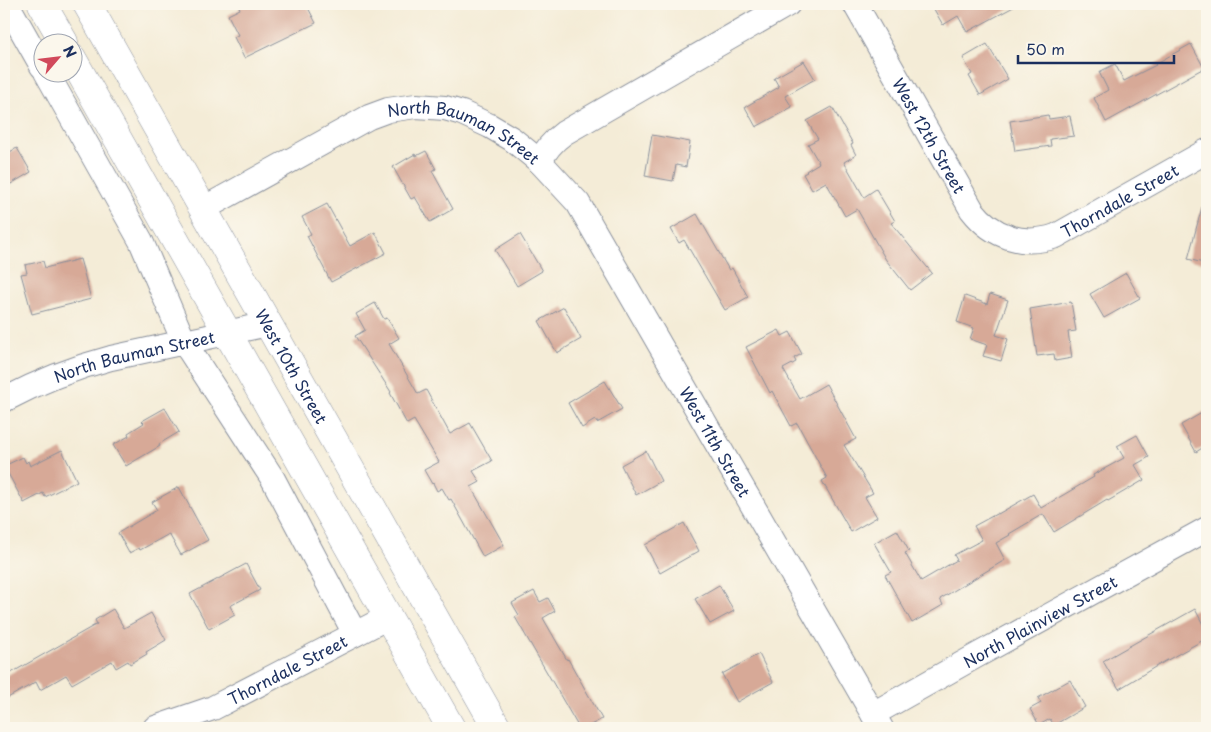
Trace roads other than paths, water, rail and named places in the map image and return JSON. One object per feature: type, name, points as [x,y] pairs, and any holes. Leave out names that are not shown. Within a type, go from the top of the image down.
[{"type":"main road","points":[[42,4],[58,32]]},
{"type":"main road","name":"West 10th Street","points":[[87,4],[497,728]]},
{"type":"main road","points":[[82,76],[451,728]]},
{"type":"street","points":[[8,4],[32,48]]},
{"type":"street","name":"North Bauman Street","points":[[204,209],[369,117],[388,110],[406,107],[445,108],[462,113],[512,139],[540,162],[550,144],[564,133],[788,4]]},
{"type":"street","name":"West 12th Street","points":[[855,4],[972,210],[982,222],[1000,234],[1028,241]]},
{"type":"street","points":[[52,82],[141,241],[184,342],[273,479],[355,634]]},
{"type":"street","name":"Thorndale Street","points":[[1028,241],[1044,240],[1063,233],[1207,151]]},
{"type":"street","name":"West 11th Street","points":[[540,162],[578,203],[877,721]]},
{"type":"street","name":"North Bauman Street","points":[[4,400],[27,388],[73,369],[111,358],[268,324]]},
{"type":"street","name":"North Plainview Street","points":[[877,721],[976,656],[1207,529]]},
{"type":"street","name":"Thorndale Street","points":[[155,728],[213,708],[388,617]]}]
